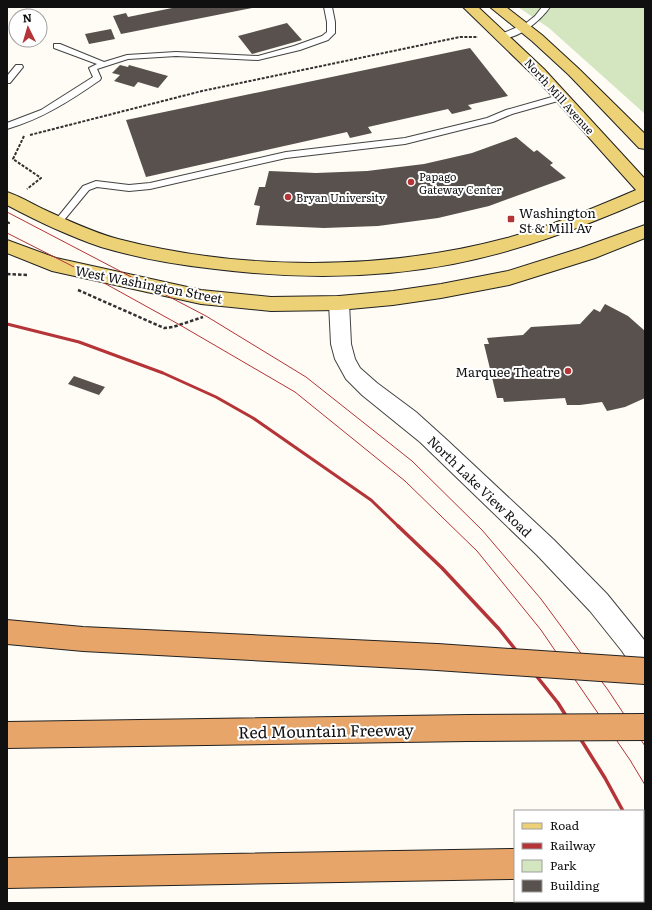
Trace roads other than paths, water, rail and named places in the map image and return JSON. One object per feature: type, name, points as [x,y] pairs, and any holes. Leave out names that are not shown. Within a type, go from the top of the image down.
[{"type":"highway","points":[[7,632],[83,640]]},
{"type":"highway","points":[[7,639],[83,640],[437,657],[645,670]]},
{"type":"highway","name":"Red Mountain Freeway","points":[[7,735],[468,728],[645,727]]},
{"type":"highway","points":[[7,874],[514,864]]},
{"type":"main road","name":"North Mill Avenue","points":[[470,7],[504,36],[562,97],[645,190]]},
{"type":"main road","name":"North Mill Avenue","points":[[497,7],[525,28],[584,81],[645,144]]},
{"type":"main road","points":[[15,195],[57,223],[107,242],[176,257],[230,265],[268,268],[328,269],[406,264],[488,250],[530,237],[645,194]]},
{"type":"main road","name":"West Washington Street","points":[[7,246],[52,264],[201,297],[271,304],[339,303],[393,298],[442,291],[509,278],[588,253],[645,231]]},
{"type":"street","name":"North Lake View Road","points":[[339,303],[344,356],[348,366],[356,377],[415,424],[586,588],[634,646],[645,663]]},
{"type":"lane","points":[[7,126],[19,123],[50,110],[97,78],[93,68],[127,57],[176,54],[258,58],[297,48],[325,38],[331,33],[331,22],[328,7]]},
{"type":"lane","points":[[504,36],[525,28],[539,17],[546,7]]},
{"type":"lane","points":[[57,46],[105,65]]},
{"type":"lane","points":[[7,81],[18,67]]},
{"type":"lane","points":[[57,223],[86,188],[96,184],[128,188],[150,186],[286,155],[405,141],[490,120],[509,112],[562,97]]},
{"type":"tram line","points":[[7,212],[206,316],[306,377],[412,461],[482,530],[541,599],[608,690],[645,746]]},
{"type":"tram line","points":[[7,233],[86,273],[180,325],[295,392],[405,481],[477,551],[541,630],[630,760],[645,785]]},
{"type":"railway","points":[[7,324],[79,342],[163,373],[216,397],[253,418],[371,500],[399,527]]},
{"type":"railway","points":[[398,526],[442,568],[499,629],[558,703],[605,778],[622,810]]},
{"type":"place","name":"Papago Gateway Center","points":[[411,182]]},
{"type":"place","name":"Bryan University","points":[[288,197]]},
{"type":"place","name":"Washington St & Mill Av","points":[[511,219]]},
{"type":"place","name":"Marquee Theatre","points":[[568,371]]}]
